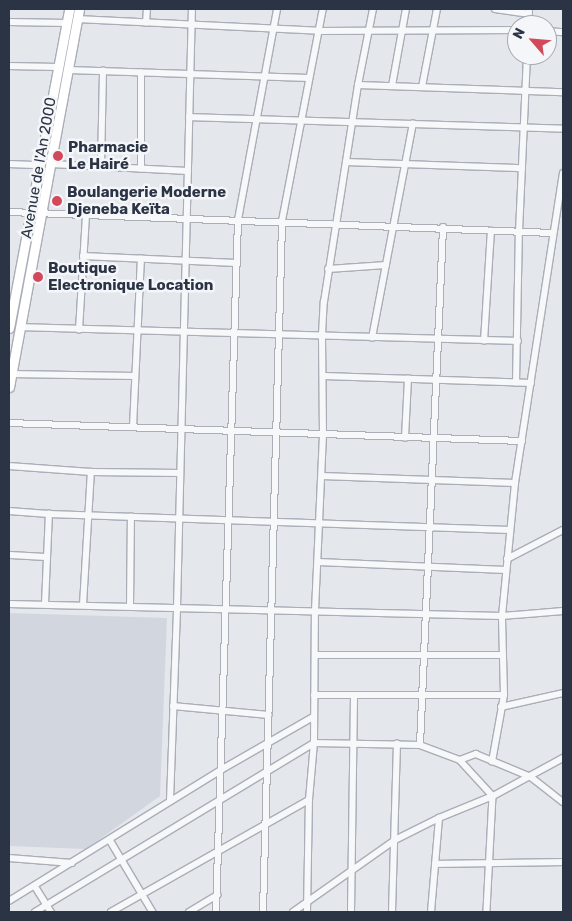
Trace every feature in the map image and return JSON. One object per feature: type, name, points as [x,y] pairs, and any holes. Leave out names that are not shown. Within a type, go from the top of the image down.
[{"type":"main road","name":"Avenue de l'An 2000","points":[[9,328],[69,9]]},
{"type":"main road","name":"Avenue de l'An 2000","points":[[9,387],[79,9]]},
{"type":"street","points":[[146,23],[147,9]]},
{"type":"street","points":[[170,801],[182,429],[192,9]]},
{"type":"street","points":[[216,912],[222,799],[222,710],[238,220],[277,9]]},
{"type":"street","points":[[264,912],[267,744],[281,335],[282,222],[323,9]]},
{"type":"street","points":[[307,912],[308,800],[314,742],[315,611],[322,476],[324,376],[322,335],[328,269],[358,85],[373,9]]},
{"type":"street","points":[[392,86],[406,9]]},
{"type":"street","points":[[422,87],[437,9]]},
{"type":"street","points":[[496,9],[529,12]]},
{"type":"street","points":[[78,19],[319,31],[507,30]]},
{"type":"street","points":[[9,22],[67,23]]},
{"type":"street","points":[[516,383],[519,232],[526,65]]},
{"type":"street","points":[[9,66],[58,67]]},
{"type":"street","points":[[69,70],[309,78]]},
{"type":"street","points":[[101,167],[103,71]]},
{"type":"street","points":[[140,169],[141,73]]},
{"type":"street","points":[[358,85],[563,92]]},
{"type":"street","points":[[189,118],[563,129]]},
{"type":"street","points":[[372,338],[413,124]]},
{"type":"street","points":[[346,162],[522,168]]},
{"type":"street","points":[[9,164],[41,164]]},
{"type":"street","points":[[51,164],[188,172]]},
{"type":"street","points":[[492,762],[500,707],[504,695],[502,616],[515,483],[553,233],[561,197],[563,174]]},
{"type":"street","points":[[9,212],[553,233]]},
{"type":"street","points":[[79,330],[86,215]]},
{"type":"street","points":[[420,745],[443,228]]},
{"type":"street","points":[[484,341],[491,231]]},
{"type":"street","points":[[83,256],[236,263]]},
{"type":"street","points":[[133,427],[141,259]]},
{"type":"street","points":[[328,269],[386,265]]},
{"type":"street","points":[[20,327],[518,342]]},
{"type":"street","points":[[11,374],[135,376]]},
{"type":"street","points":[[324,376],[531,383]]},
{"type":"street","points":[[405,438],[408,379]]},
{"type":"street","points":[[9,423],[522,441]]},
{"type":"street","points":[[9,466],[91,472],[180,473]]},
{"type":"street","points":[[83,605],[91,472]]},
{"type":"street","points":[[322,476],[515,483]]},
{"type":"street","points":[[9,511],[88,516],[510,530]]},
{"type":"street","points":[[45,604],[49,514]]},
{"type":"street","points":[[130,606],[131,517]]},
{"type":"street","points":[[507,559],[563,530]]},
{"type":"street","points":[[9,554],[48,557]]},
{"type":"street","points":[[318,562],[506,570]]},
{"type":"street","points":[[9,604],[502,616],[563,611]]},
{"type":"street","points":[[314,655],[503,655]]},
{"type":"street","points":[[500,707],[563,692]]},
{"type":"street","points":[[314,696],[504,695]]},
{"type":"street","points":[[350,912],[354,696]]},
{"type":"street","points":[[173,706],[268,715]]},
{"type":"street","points":[[9,901],[221,770],[313,718]]},
{"type":"street","points":[[35,912],[314,742],[354,742],[420,745],[460,760],[494,796],[488,912]]},
{"type":"street","points":[[392,912],[397,744]]},
{"type":"street","points":[[460,760],[476,754],[531,776],[563,802]]},
{"type":"street","points":[[292,912],[307,904],[394,840],[439,818],[494,796],[563,758]]},
{"type":"street","points":[[110,912],[267,825],[308,800]]},
{"type":"street","points":[[431,912],[439,818]]},
{"type":"street","points":[[110,840],[153,912]]},
{"type":"street","points":[[9,858],[72,863]]},
{"type":"street","points":[[435,864],[563,862]]},
{"type":"street","points":[[35,886],[51,912]]},
{"type":"street","points":[[189,912],[217,895]]},
{"type":"shaded area","points":[[9,613],[167,618],[160,796],[86,849],[9,846]]},
{"type":"place","name":"Pharmacie Le Hairé","points":[[58,156]]},
{"type":"place","name":"Boulangerie Moderne Djeneba Keïta","points":[[57,201]]},
{"type":"place","name":"Boutique Electronique Location","points":[[38,277]]}]
